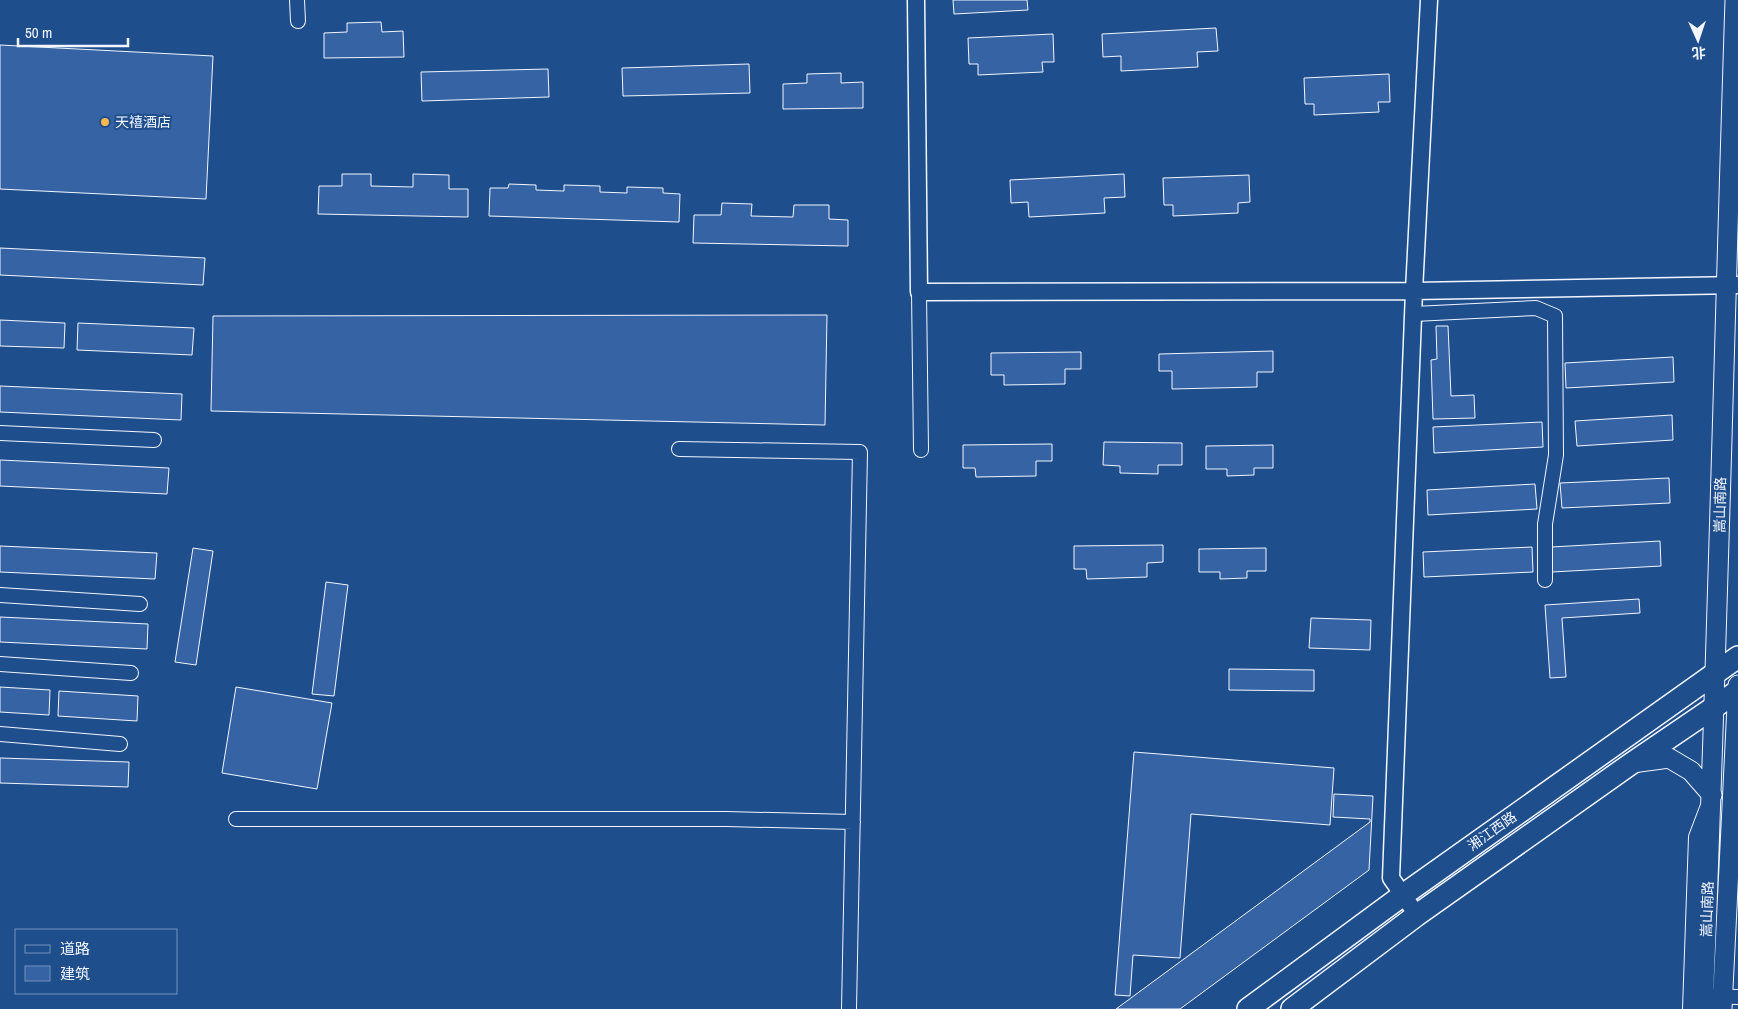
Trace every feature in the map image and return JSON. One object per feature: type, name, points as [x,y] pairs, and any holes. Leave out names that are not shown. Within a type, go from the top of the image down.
[{"type":"main road","name":"嵩山南路","points":[[1697,1002],[1712,795],[1732,285],[1735,0]]},
{"type":"main road","name":"湘江西路","points":[[1248,1009],[1402,895],[1738,657]]},
{"type":"main road","name":"嵩山南路","points":[[1730,1000],[1733,795],[1738,685]]},
{"type":"main road","name":"湘江西路","points":[[1292,1009],[1418,915],[1632,763],[1738,691]]},
{"type":"main road","points":[[1632,763],[1670,758],[1691,771],[1712,795]]},
{"type":"street","points":[[297,0],[298,21]]},
{"type":"street","points":[[916,0],[922,450]]},
{"type":"street","points":[[1418,915],[1391,878],[1414,291],[1429,0]]},
{"type":"street","points":[[919,292],[1414,291],[1732,285]]},
{"type":"street","points":[[1414,314],[1536,308],[1555,316],[1556,455],[1545,524],[1545,580]]},
{"type":"street","points":[[0,433],[154,440]]},
{"type":"street","points":[[679,449],[860,452],[849,1009]]},
{"type":"street","points":[[0,596],[140,604]]},
{"type":"street","points":[[0,664],[131,673]]},
{"type":"street","points":[[0,734],[120,744]]},
{"type":"street","points":[[1733,795],[1738,815]]},
{"type":"street","points":[[236,819],[726,819],[853,822]]},
{"type":"street","points":[[1697,1002],[1730,1000],[1738,1009]]},
{"type":"building","points":[[953,0],[1027,0],[1028,10],[954,14]]},
{"type":"building","points":[[381,22],[382,32],[403,31],[404,57],[324,58],[324,33],[347,32],[347,23]]},
{"type":"building","points":[[1216,28],[1218,51],[1197,52],[1198,67],[1121,71],[1121,56],[1103,57],[1102,34]]},
{"type":"building","points":[[1053,34],[1054,62],[1042,62],[1043,72],[978,75],[978,64],[969,64],[968,38]]},
{"type":"building","name":"天禧酒店","points":[[0,45],[213,56],[206,199],[0,189]]},
{"type":"building","points":[[749,64],[750,93],[623,96],[622,68]]},
{"type":"building","points":[[548,69],[549,97],[422,101],[421,72]]},
{"type":"building","points":[[841,73],[841,83],[863,82],[863,108],[783,109],[783,84],[807,83],[807,74]]},
{"type":"building","points":[[1389,74],[1390,102],[1378,102],[1379,112],[1314,115],[1314,104],[1305,104],[1304,78]]},
{"type":"building","points":[[342,174],[371,174],[371,186],[413,187],[413,174],[449,175],[449,189],[468,189],[468,217],[318,214],[319,186],[342,186]]},
{"type":"building","points":[[1124,174],[1125,197],[1104,198],[1105,213],[1029,217],[1028,202],[1011,203],[1010,180]]},
{"type":"building","points":[[1249,175],[1250,202],[1238,203],[1238,213],[1173,216],[1173,205],[1164,205],[1163,178]]},
{"type":"building","points":[[509,184],[536,185],[536,190],[564,191],[564,185],[600,186],[600,192],[627,193],[627,187],[663,188],[663,193],[680,194],[679,222],[489,216],[490,188],[508,188]]},
{"type":"building","points":[[722,203],[752,204],[751,216],[793,217],[794,205],[829,205],[829,219],[848,220],[848,246],[693,243],[694,215],[721,215]]},
{"type":"building","points":[[0,248],[205,258],[203,285],[0,275]]},
{"type":"building","points":[[827,315],[825,425],[211,411],[213,316]]},
{"type":"building","points":[[0,320],[65,323],[64,348],[0,346]]},
{"type":"building","points":[[78,323],[194,328],[192,355],[77,350]]},
{"type":"building","points":[[1436,326],[1448,326],[1451,396],[1474,395],[1475,418],[1433,419],[1431,360],[1437,359]]},
{"type":"building","points":[[1273,351],[1273,372],[1257,372],[1257,387],[1172,389],[1172,371],[1159,371],[1159,354]]},
{"type":"building","points":[[1081,352],[1081,369],[1065,369],[1065,384],[1004,385],[1004,375],[991,375],[991,353]]},
{"type":"building","points":[[1673,357],[1674,382],[1566,388],[1565,363]]},
{"type":"building","points":[[0,386],[182,394],[181,420],[0,412]]},
{"type":"building","points":[[1672,415],[1673,440],[1577,446],[1575,421]]},
{"type":"building","points":[[1542,422],[1543,447],[1434,453],[1433,427]]},
{"type":"building","points":[[1104,442],[1182,443],[1182,465],[1158,465],[1158,474],[1120,473],[1120,466],[1103,465]]},
{"type":"building","points":[[1052,444],[1052,461],[1036,461],[1036,476],[976,477],[975,468],[963,468],[963,445]]},
{"type":"building","points":[[1273,445],[1273,468],[1254,468],[1254,475],[1227,476],[1227,469],[1206,469],[1206,446]]},
{"type":"building","points":[[0,460],[169,468],[167,494],[0,486]]},
{"type":"building","points":[[1669,478],[1670,503],[1562,508],[1560,483]]},
{"type":"building","points":[[1535,484],[1537,509],[1428,515],[1427,490]]},
{"type":"building","points":[[1660,541],[1661,566],[1552,572],[1551,547]]},
{"type":"building","points":[[1163,545],[1163,562],[1147,563],[1147,577],[1087,579],[1086,569],[1074,569],[1074,546]]},
{"type":"building","points":[[0,546],[157,553],[155,579],[0,572]]},
{"type":"building","points":[[1532,547],[1533,572],[1424,577],[1423,552]]},
{"type":"building","points":[[193,548],[213,551],[196,665],[175,662]]},
{"type":"building","points":[[1266,548],[1266,571],[1247,571],[1247,578],[1220,579],[1220,572],[1199,572],[1199,549]]},
{"type":"building","points":[[326,582],[348,585],[334,696],[312,694]]},
{"type":"building","points":[[1639,599],[1640,613],[1562,618],[1566,677],[1550,678],[1545,605]]},
{"type":"building","points":[[0,617],[148,624],[147,649],[0,642]]},
{"type":"building","points":[[1311,618],[1371,620],[1370,650],[1309,648]]},
{"type":"building","points":[[1229,669],[1314,670],[1314,691],[1229,690]]},
{"type":"building","points":[[0,687],[50,690],[49,715],[0,712]]},
{"type":"building","points":[[236,687],[332,703],[317,789],[222,773]]},
{"type":"building","points":[[59,691],[138,696],[137,721],[58,716]]},
{"type":"building","points":[[1134,752],[1334,768],[1330,825],[1191,814],[1180,958],[1133,955],[1130,996],[1115,995]]},
{"type":"building","points":[[0,758],[129,762],[128,787],[0,783]]},
{"type":"building","points":[[1334,794],[1373,796],[1369,870],[1180,1009],[1116,1009],[1370,822],[1370,819],[1333,817]]},
{"type":"place","name":"天禧酒店","points":[[105,122]]}]
